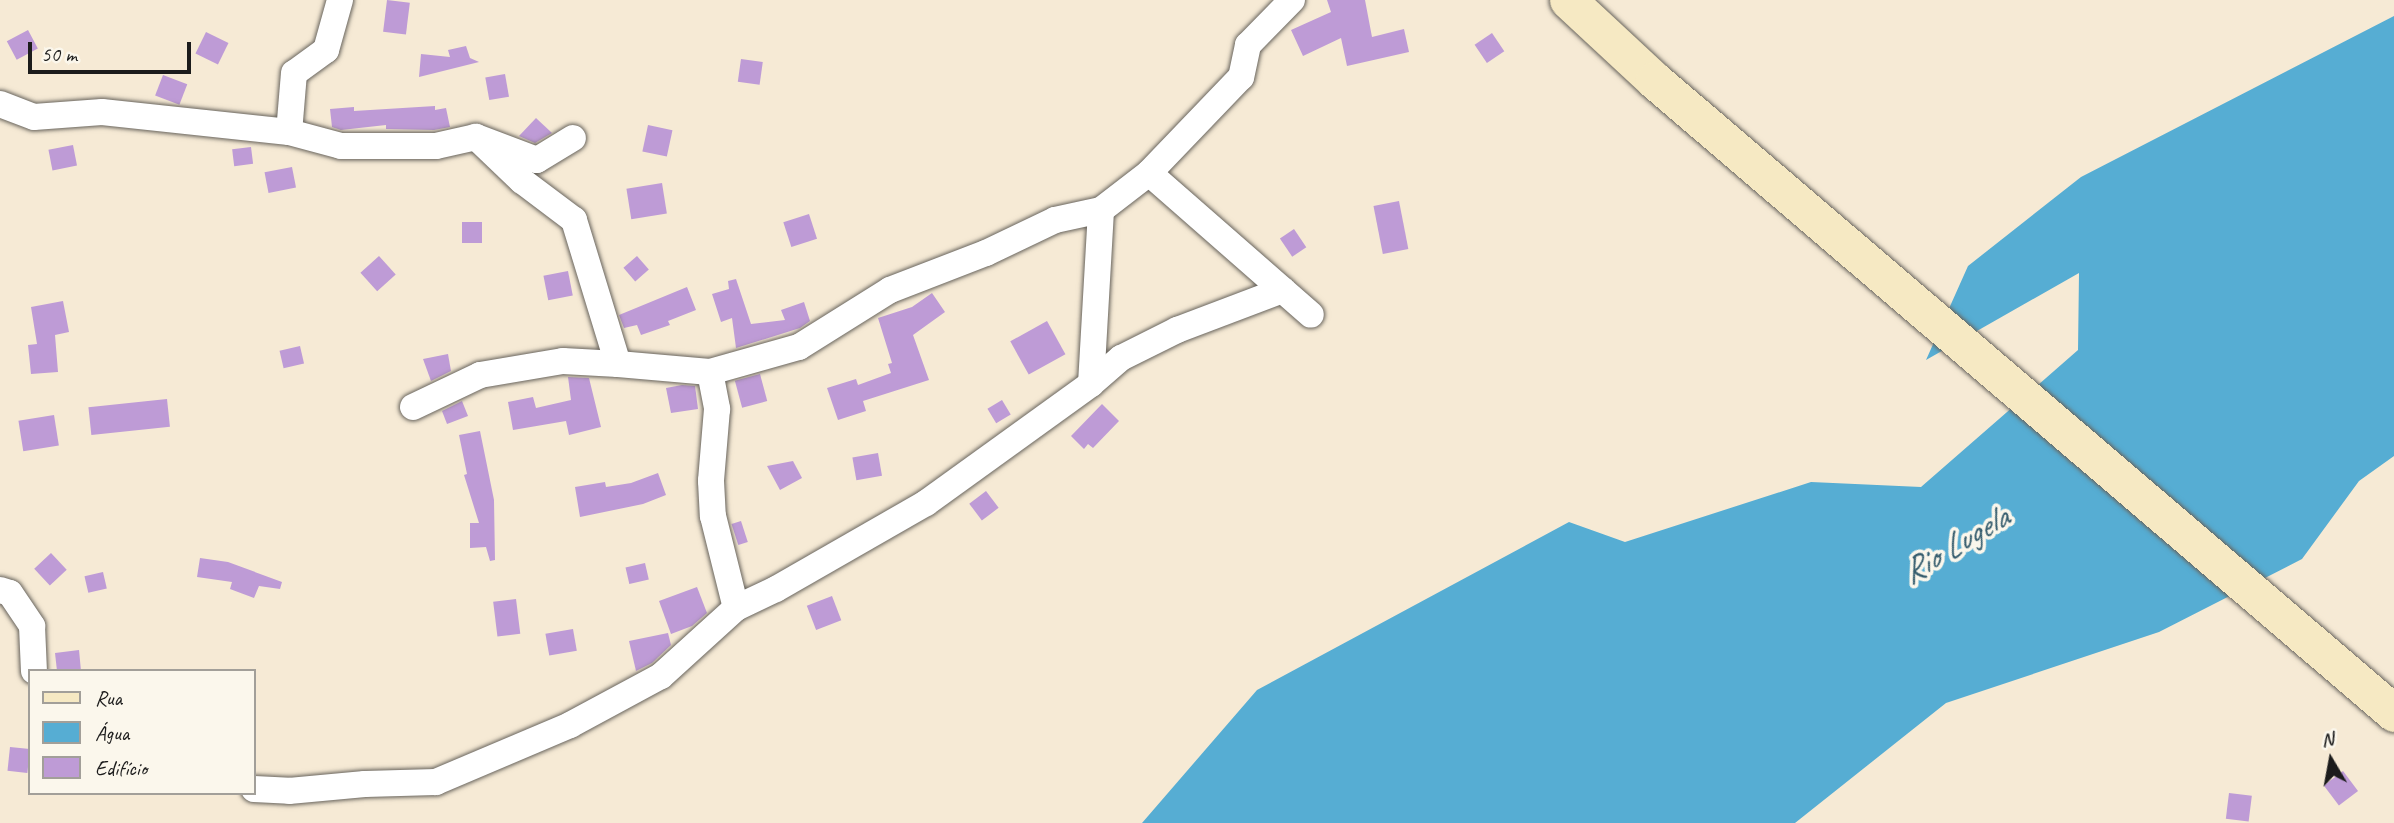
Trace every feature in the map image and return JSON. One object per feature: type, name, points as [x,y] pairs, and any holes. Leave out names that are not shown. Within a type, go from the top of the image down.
[{"type":"main road","points":[[1569,0],[1654,80],[2394,713]]},
{"type":"street","points":[[289,132],[293,74],[326,50],[340,0]]},
{"type":"street","points":[[413,407],[480,375],[563,361],[710,372],[799,347],[890,290],[986,253],[1055,220],[1101,210],[1149,173],[1241,77],[1248,45],[1292,0]]},
{"type":"street","points":[[0,104],[34,117],[102,112],[289,132],[341,146],[436,146],[476,137],[537,160],[573,138]]},
{"type":"street","points":[[476,137],[522,181],[574,220],[618,365]]},
{"type":"street","points":[[1149,173],[1311,315]]},
{"type":"street","points":[[1091,384],[1101,210]]},
{"type":"street","points":[[256,789],[289,791],[365,783],[436,782],[570,725],[661,676],[736,608],[776,590],[926,503],[1091,384],[1121,358],[1177,330],[1283,290]]},
{"type":"street","points":[[710,372],[717,409],[711,481],[713,516],[736,608]]},
{"type":"street","points":[[0,590],[10,593],[32,626],[34,669]]},
{"type":"water","name":"Rio Lugela","points":[[2394,16],[2394,456],[2359,481],[2302,559],[2159,632],[1946,703],[1795,823],[1142,823],[1257,690],[1569,522],[1625,542],[1811,482],[1921,487],[2078,350],[2079,273],[1926,360],[1968,266],[2081,177]]},
{"type":"building","points":[[387,0],[410,3],[406,35],[383,32]]},
{"type":"building","points":[[1327,0],[1365,0],[1372,37],[1404,29],[1409,52],[1347,66],[1341,38],[1303,56],[1291,30],[1331,12]]},
{"type":"building","points":[[28,30],[38,49],[17,60],[7,41]]},
{"type":"building","points":[[206,32],[228,43],[218,65],[195,54]]},
{"type":"building","points":[[1492,33],[1504,51],[1487,63],[1475,45]]},
{"type":"building","points":[[466,46],[470,58],[479,62],[419,77],[421,54],[450,57],[448,50]]},
{"type":"building","points":[[741,59],[763,62],[760,85],[738,82]]},
{"type":"building","points":[[505,74],[509,97],[489,100],[485,77]]},
{"type":"building","points":[[163,75],[187,84],[179,105],[155,96]]},
{"type":"building","points":[[435,106],[435,110],[446,108],[450,127],[434,130],[386,129],[386,125],[341,130],[332,127],[330,109],[354,107],[354,111]]},
{"type":"building","points":[[536,118],[552,133],[535,143],[519,136]]},
{"type":"building","points":[[648,125],[672,130],[667,157],[642,151]]},
{"type":"building","points":[[73,145],[77,166],[52,170],[48,150]]},
{"type":"building","points":[[251,147],[253,164],[234,166],[232,149]]},
{"type":"building","points":[[292,167],[296,188],[269,193],[265,172]]},
{"type":"building","points":[[662,183],[667,214],[631,219],[626,189]]},
{"type":"building","points":[[1399,201],[1408,249],[1383,254],[1373,206]]},
{"type":"building","points":[[809,214],[817,239],[791,247],[783,222]]},
{"type":"building","points":[[462,222],[482,222],[482,243],[462,243]]},
{"type":"building","points":[[1294,229],[1306,247],[1292,257],[1280,239]]},
{"type":"building","points":[[379,256],[396,275],[377,291],[360,273]]},
{"type":"building","points":[[637,256],[649,270],[635,281],[623,268]]},
{"type":"building","points":[[568,271],[573,296],[548,300],[543,276]]},
{"type":"building","points":[[736,279],[751,324],[785,320],[781,310],[804,302],[810,321],[800,328],[736,348],[732,318],[721,322],[712,294],[729,289],[728,281]]},
{"type":"building","points":[[687,287],[696,310],[668,321],[670,325],[641,335],[637,325],[624,328],[619,315]]},
{"type":"building","points":[[932,293],[945,312],[913,335],[929,380],[863,401],[866,411],[838,420],[827,388],[856,379],[858,385],[891,373],[888,364],[892,363],[878,318],[912,307]]},
{"type":"building","points":[[63,301],[69,332],[55,335],[58,372],[31,374],[28,345],[37,344],[31,307]]},
{"type":"building","points":[[1047,321],[1065,354],[1029,375],[1010,341]]},
{"type":"building","points":[[300,346],[304,364],[284,368],[280,351]]},
{"type":"building","points":[[448,354],[451,371],[431,381],[423,359]]},
{"type":"building","points":[[760,374],[767,401],[742,408],[735,381]]},
{"type":"building","points":[[568,377],[589,378],[601,427],[569,435],[566,421],[513,430],[508,402],[533,397],[536,408],[571,400]]},
{"type":"building","points":[[695,386],[698,409],[671,413],[666,388]]},
{"type":"building","points":[[167,399],[170,427],[91,435],[88,407]]},
{"type":"building","points":[[1002,400],[1011,415],[996,423],[987,409]]},
{"type":"building","points":[[462,401],[468,416],[447,424],[442,411]]},
{"type":"building","points":[[1102,404],[1119,421],[1093,448],[1088,444],[1084,449],[1071,436]]},
{"type":"building","points":[[54,415],[59,446],[23,451],[18,421]]},
{"type":"building","points":[[480,431],[494,500],[495,560],[490,561],[486,547],[470,548],[470,523],[479,523],[464,475],[467,474],[459,435]]},
{"type":"building","points":[[878,453],[882,476],[856,480],[852,458]]},
{"type":"building","points":[[793,461],[802,478],[780,490],[767,466]]},
{"type":"building","points":[[658,473],[666,495],[643,504],[580,517],[575,487],[605,482],[606,487],[631,483]]},
{"type":"building","points":[[986,491],[999,508],[982,520],[969,504]]},
{"type":"building","points":[[741,521],[748,542],[738,545],[731,524]]},
{"type":"building","points":[[51,553],[67,570],[50,586],[34,569]]},
{"type":"building","points":[[200,558],[228,562],[282,582],[280,589],[259,586],[254,598],[230,589],[232,582],[197,577]]},
{"type":"building","points":[[645,563],[649,580],[629,584],[626,567]]},
{"type":"building","points":[[103,572],[107,589],[88,593],[84,576]]},
{"type":"building","points":[[697,587],[707,613],[692,626],[671,634],[659,601]]},
{"type":"building","points":[[832,596],[841,620],[816,630],[807,606]]},
{"type":"building","points":[[516,599],[520,634],[497,637],[493,602]]},
{"type":"building","points":[[573,629],[577,651],[549,656],[545,634]]},
{"type":"building","points":[[668,633],[671,645],[652,663],[636,671],[629,641]]},
{"type":"building","points":[[79,650],[81,669],[57,669],[55,653]]},
{"type":"building","points":[[10,747],[28,749],[27,773],[7,771]]},
{"type":"building","points":[[2343,771],[2358,791],[2339,805],[2324,785]]},
{"type":"building","points":[[2229,793],[2252,796],[2249,822],[2226,819]]}]
